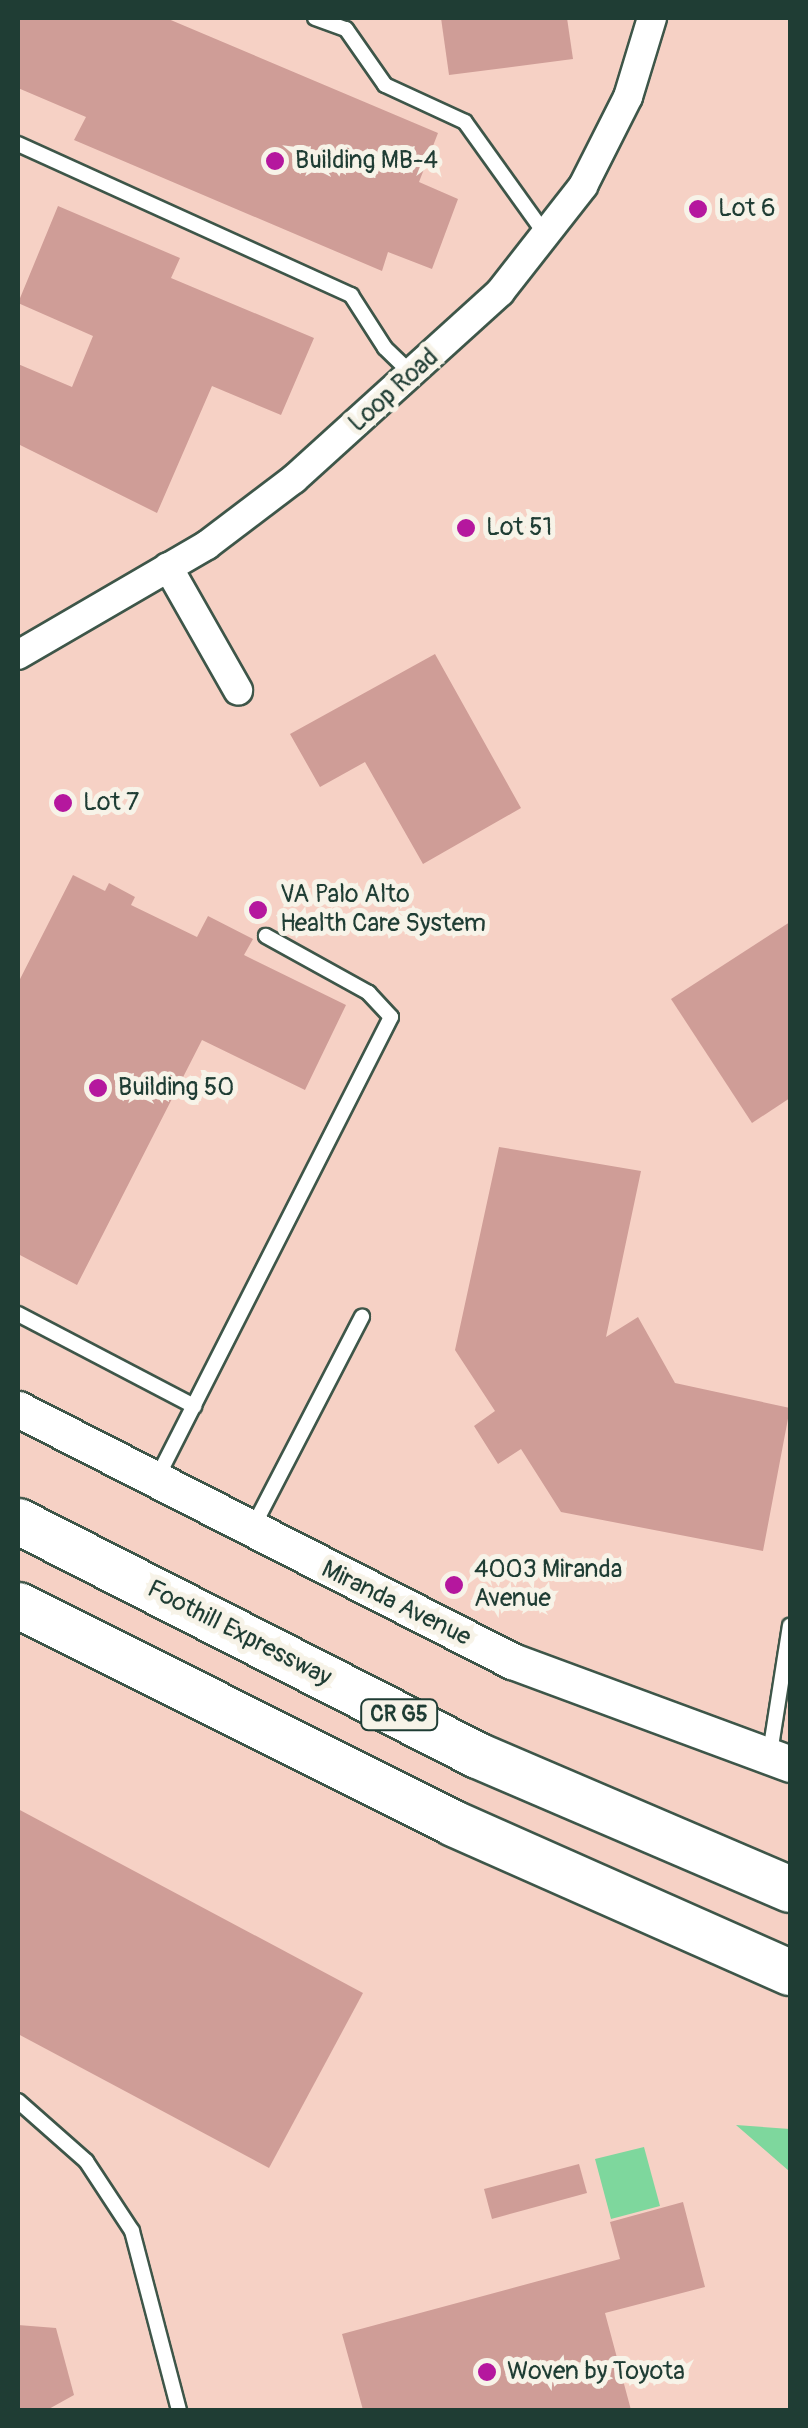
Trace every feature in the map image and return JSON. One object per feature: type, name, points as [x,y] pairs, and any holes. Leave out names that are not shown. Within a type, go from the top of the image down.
[{"type":"highway","name":"Foothill Expressway","points":[[18,1521],[477,1755],[790,1889]]},
{"type":"highway","points":[[18,1605],[453,1822],[790,1972]]},
{"type":"street","name":"Loop Road","points":[[18,655],[168,567],[294,479],[413,375],[546,236],[584,186],[628,97],[652,18]]},
{"type":"street","points":[[168,567],[238,690]]},
{"type":"street","name":"Miranda Avenue","points":[[18,1409],[154,1483],[512,1661],[780,1761]]},
{"type":"lane","points":[[316,18],[346,30],[385,84],[466,122],[546,236]]},
{"type":"lane","points":[[18,144],[351,295],[385,348],[413,375]]},
{"type":"lane","points":[[154,1483],[391,1016],[370,993],[266,936]]},
{"type":"lane","points":[[18,1314],[194,1406]]},
{"type":"lane","points":[[252,1532],[362,1317]]},
{"type":"lane","points":[[780,1761],[790,1626]]},
{"type":"lane","points":[[18,2101],[86,2162],[132,2231],[180,2410]]},
{"type":"shaded area","points":[[18,18],[790,18],[790,2410],[18,2410]]},
{"type":"green space","points":[[736,2125],[790,2129],[790,2175],[789,2171]]},
{"type":"green space","points":[[644,2147],[660,2206],[611,2219],[595,2159]]},
{"type":"building","name":"Building MB-4","points":[[18,18],[166,18],[438,133],[419,182],[458,199],[432,269],[388,252],[382,271],[74,140],[86,117],[18,88]]},
{"type":"building","points":[[441,18],[567,18],[573,59],[449,75]]},
{"type":"building","points":[[58,206],[180,258],[171,278],[314,338],[281,415],[212,386],[157,513],[18,444],[18,364],[72,387],[93,336],[18,303]]},
{"type":"building","points":[[435,654],[521,808],[423,864],[365,762],[320,787],[290,734]]},
{"type":"building","name":"Building 50","points":[[73,875],[105,891],[109,883],[135,897],[131,905],[197,937],[208,916],[253,939],[244,955],[346,1005],[305,1090],[202,1040],[77,1285],[18,1254],[18,983]]},
{"type":"building","points":[[790,922],[790,1098],[752,1123],[671,999]]},
{"type":"building","points":[[499,1147],[641,1171],[606,1337],[638,1317],[675,1383],[790,1408],[763,1551],[561,1512],[521,1449],[498,1464],[474,1426],[495,1411],[455,1350]]},
{"type":"building","points":[[18,1809],[363,1993],[269,2168],[18,2034]]},
{"type":"building","points":[[579,2164],[587,2193],[492,2219],[484,2189]]},
{"type":"building","name":"Woven by Toyota","points":[[683,2202],[705,2287],[605,2313],[631,2410],[363,2410],[342,2334],[620,2259],[610,2222]]},
{"type":"building","points":[[18,2325],[56,2328],[74,2395],[47,2410],[18,2410]]},
{"type":"place","name":"Building MB-4","points":[[275,161]]},
{"type":"place","name":"Lot 6","points":[[698,209]]},
{"type":"place","name":"Lot 51","points":[[466,528]]},
{"type":"place","name":"Lot 7","points":[[63,803]]},
{"type":"place","name":"VA Palo Alto Health Care System","points":[[258,910]]},
{"type":"place","name":"Building 50","points":[[98,1088]]},
{"type":"place","name":"4003 Miranda Avenue","points":[[454,1585]]},
{"type":"place","name":"Woven by Toyota","points":[[487,2372]]}]
